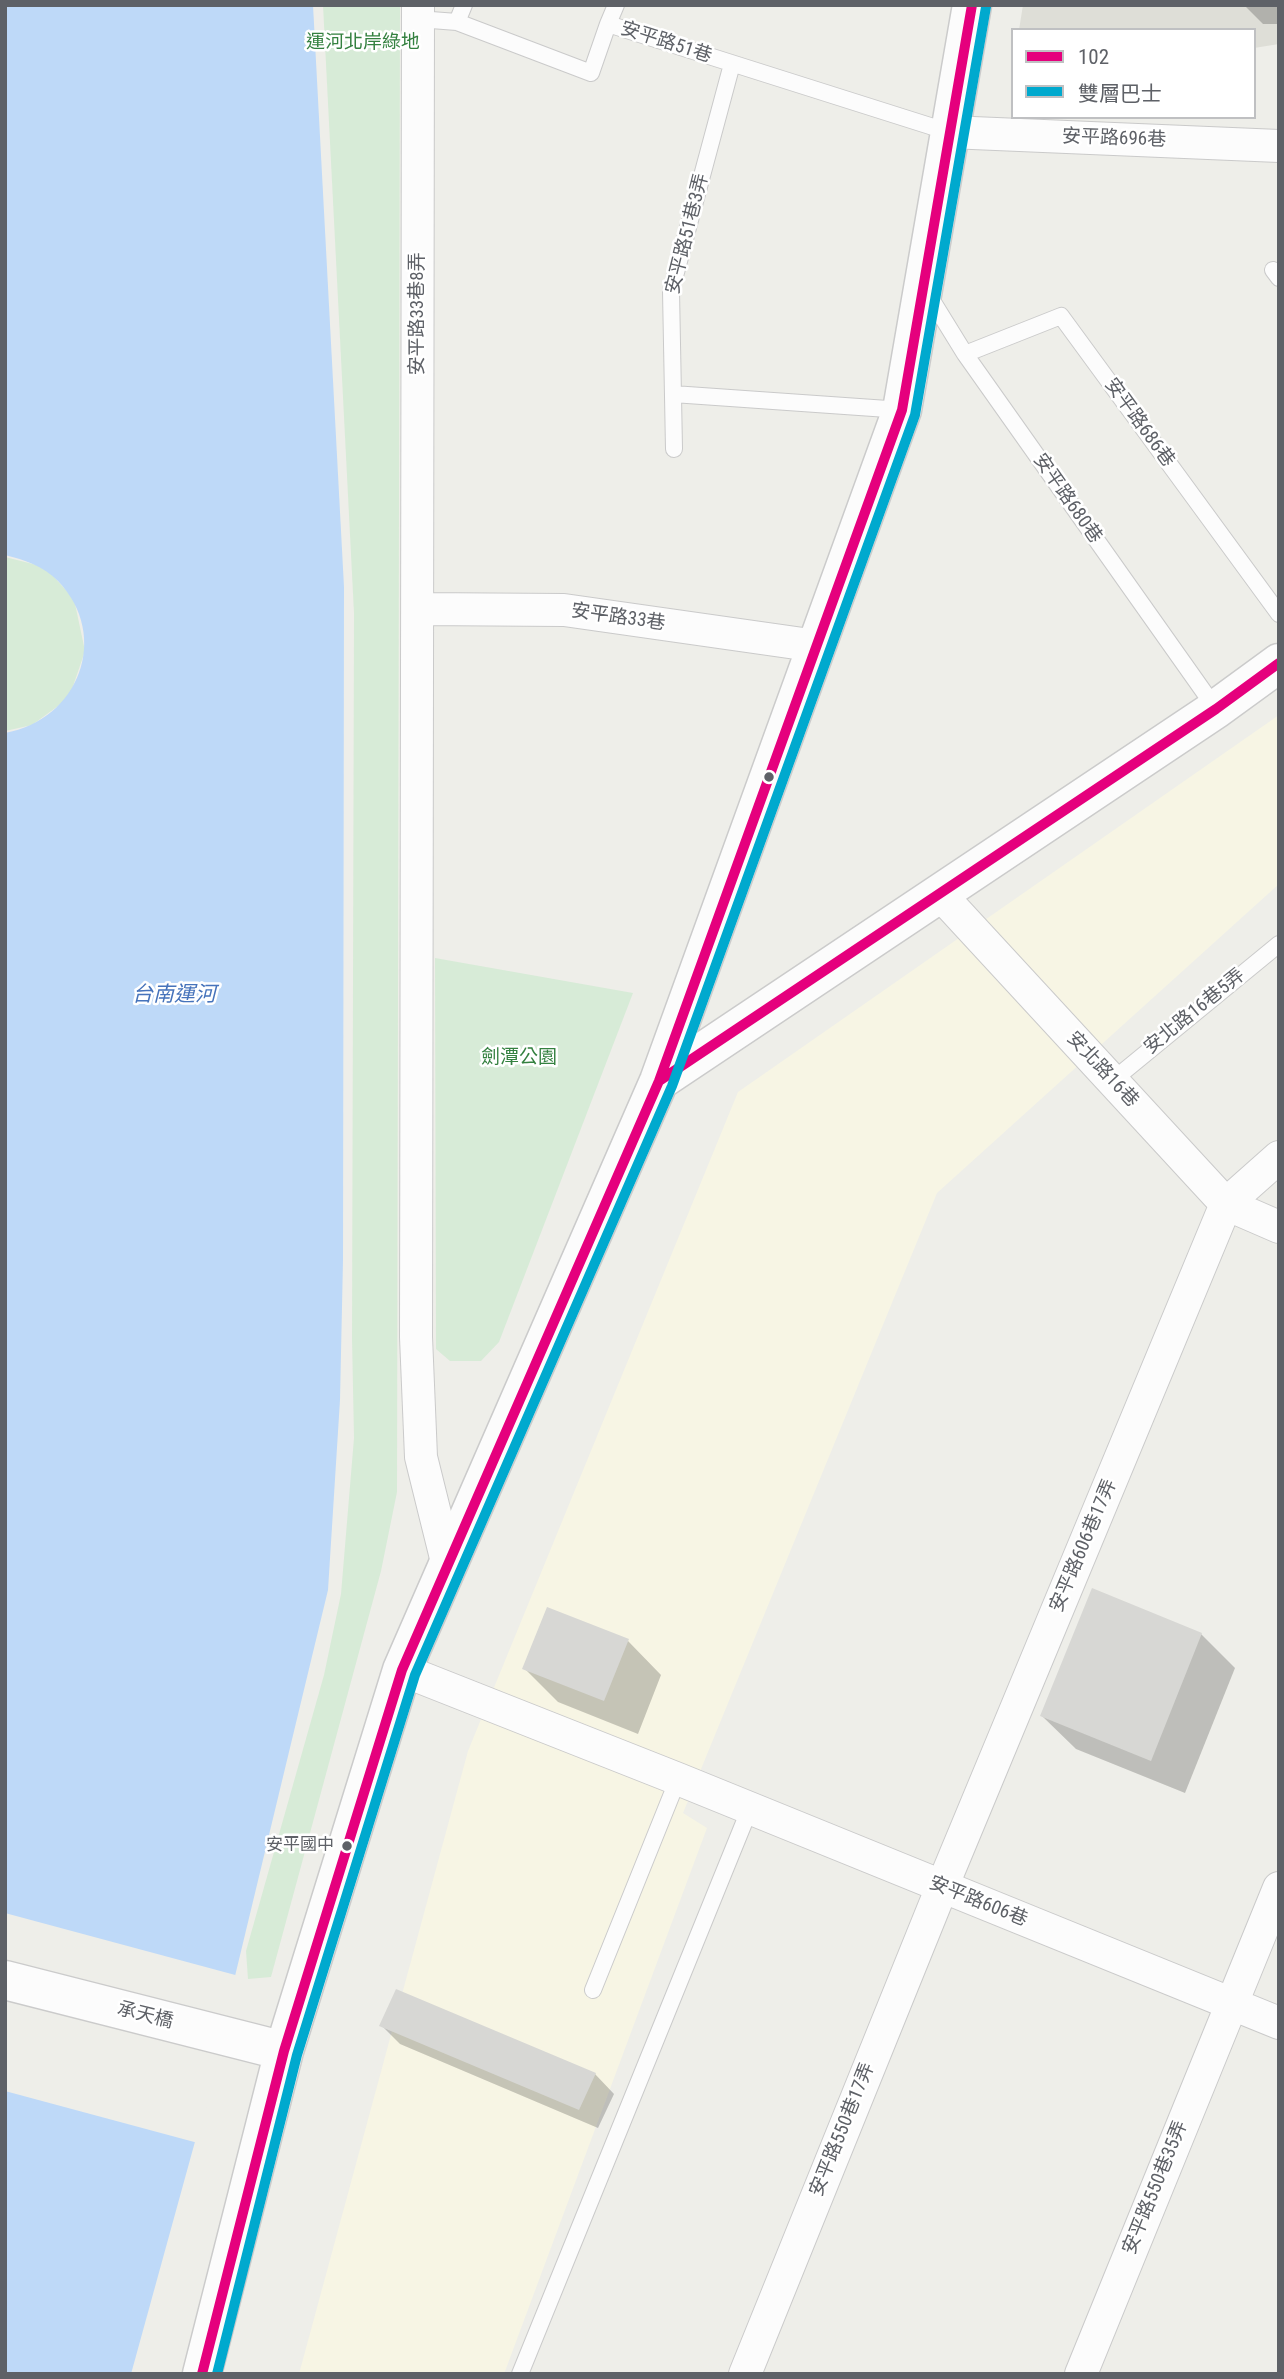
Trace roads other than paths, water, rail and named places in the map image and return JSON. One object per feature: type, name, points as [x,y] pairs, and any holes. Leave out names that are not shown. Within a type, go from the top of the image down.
[{"type":"street","points":[[202,2374],[284,2051],[402,1670],[659,1081],[902,410],[972,5]]},
{"type":"street","name":"安平路33巷8弄","points":[[418,12],[416,1337],[421,1457],[448,1566]]},
{"type":"street","name":"安平路696巷","points":[[949,132],[1279,146]]},
{"type":"street","name":"安平路33巷","points":[[418,609],[564,610],[817,646]]},
{"type":"street","points":[[659,1081],[1216,709],[1279,663]]},
{"type":"street","name":"安北路16巷","points":[[939,893],[1226,1204],[1279,1227]]},
{"type":"street","points":[[1226,1204],[1279,1157]]},
{"type":"street","name":"安平路606巷17弄","points":[[942,1887],[1226,1204]]},
{"type":"street","name":"安平路606巷","points":[[402,1670],[1279,2022]]},
{"type":"street","name":"安平路550巷17弄","points":[[745,2374],[942,1887]]},
{"type":"street","name":"安平路550巷35弄","points":[[1081,2374],[1279,1888]]},
{"type":"street","name":"承天橋","points":[[5,1980],[284,2051]]},
{"type":"lane","points":[[457,22],[464,5]]},
{"type":"lane","points":[[608,24],[616,5]]},
{"type":"lane","name":"安平路51巷","points":[[418,12],[457,22],[591,74],[608,24],[949,132]]},
{"type":"lane","name":"安平路51巷3弄","points":[[674,449],[671,291],[732,64]]},
{"type":"lane","name":"安平路680巷","points":[[923,286],[965,354],[1216,709]]},
{"type":"lane","name":"安平路686巷","points":[[965,354],[1061,316],[1279,614]]},
{"type":"lane","points":[[673,394],[902,410]]},
{"type":"lane","name":"安北路16巷5弄","points":[[1112,1081],[1279,944]]},
{"type":"lane","points":[[593,1990],[678,1779]]},
{"type":"lane","points":[[520,2374],[750,1808]]},
{"type":"water","name":"台南運河","points":[[5,5],[313,5],[344,587],[343,1260],[340,1400],[328,1590],[196,2138],[131,2374],[5,2374],[5,733],[31,725],[52,712],[68,694],[79,673],[84,650],[82,626],[74,603],[58,581],[33,564],[5,555]]},
{"type":"place","name":"安平國中","points":[[347,1846]]},
{"type":"park label","name":"運河北岸綠地","points":[[363,43]]},
{"type":"park label","name":"劍潭公園","points":[[519,1058]]}]
